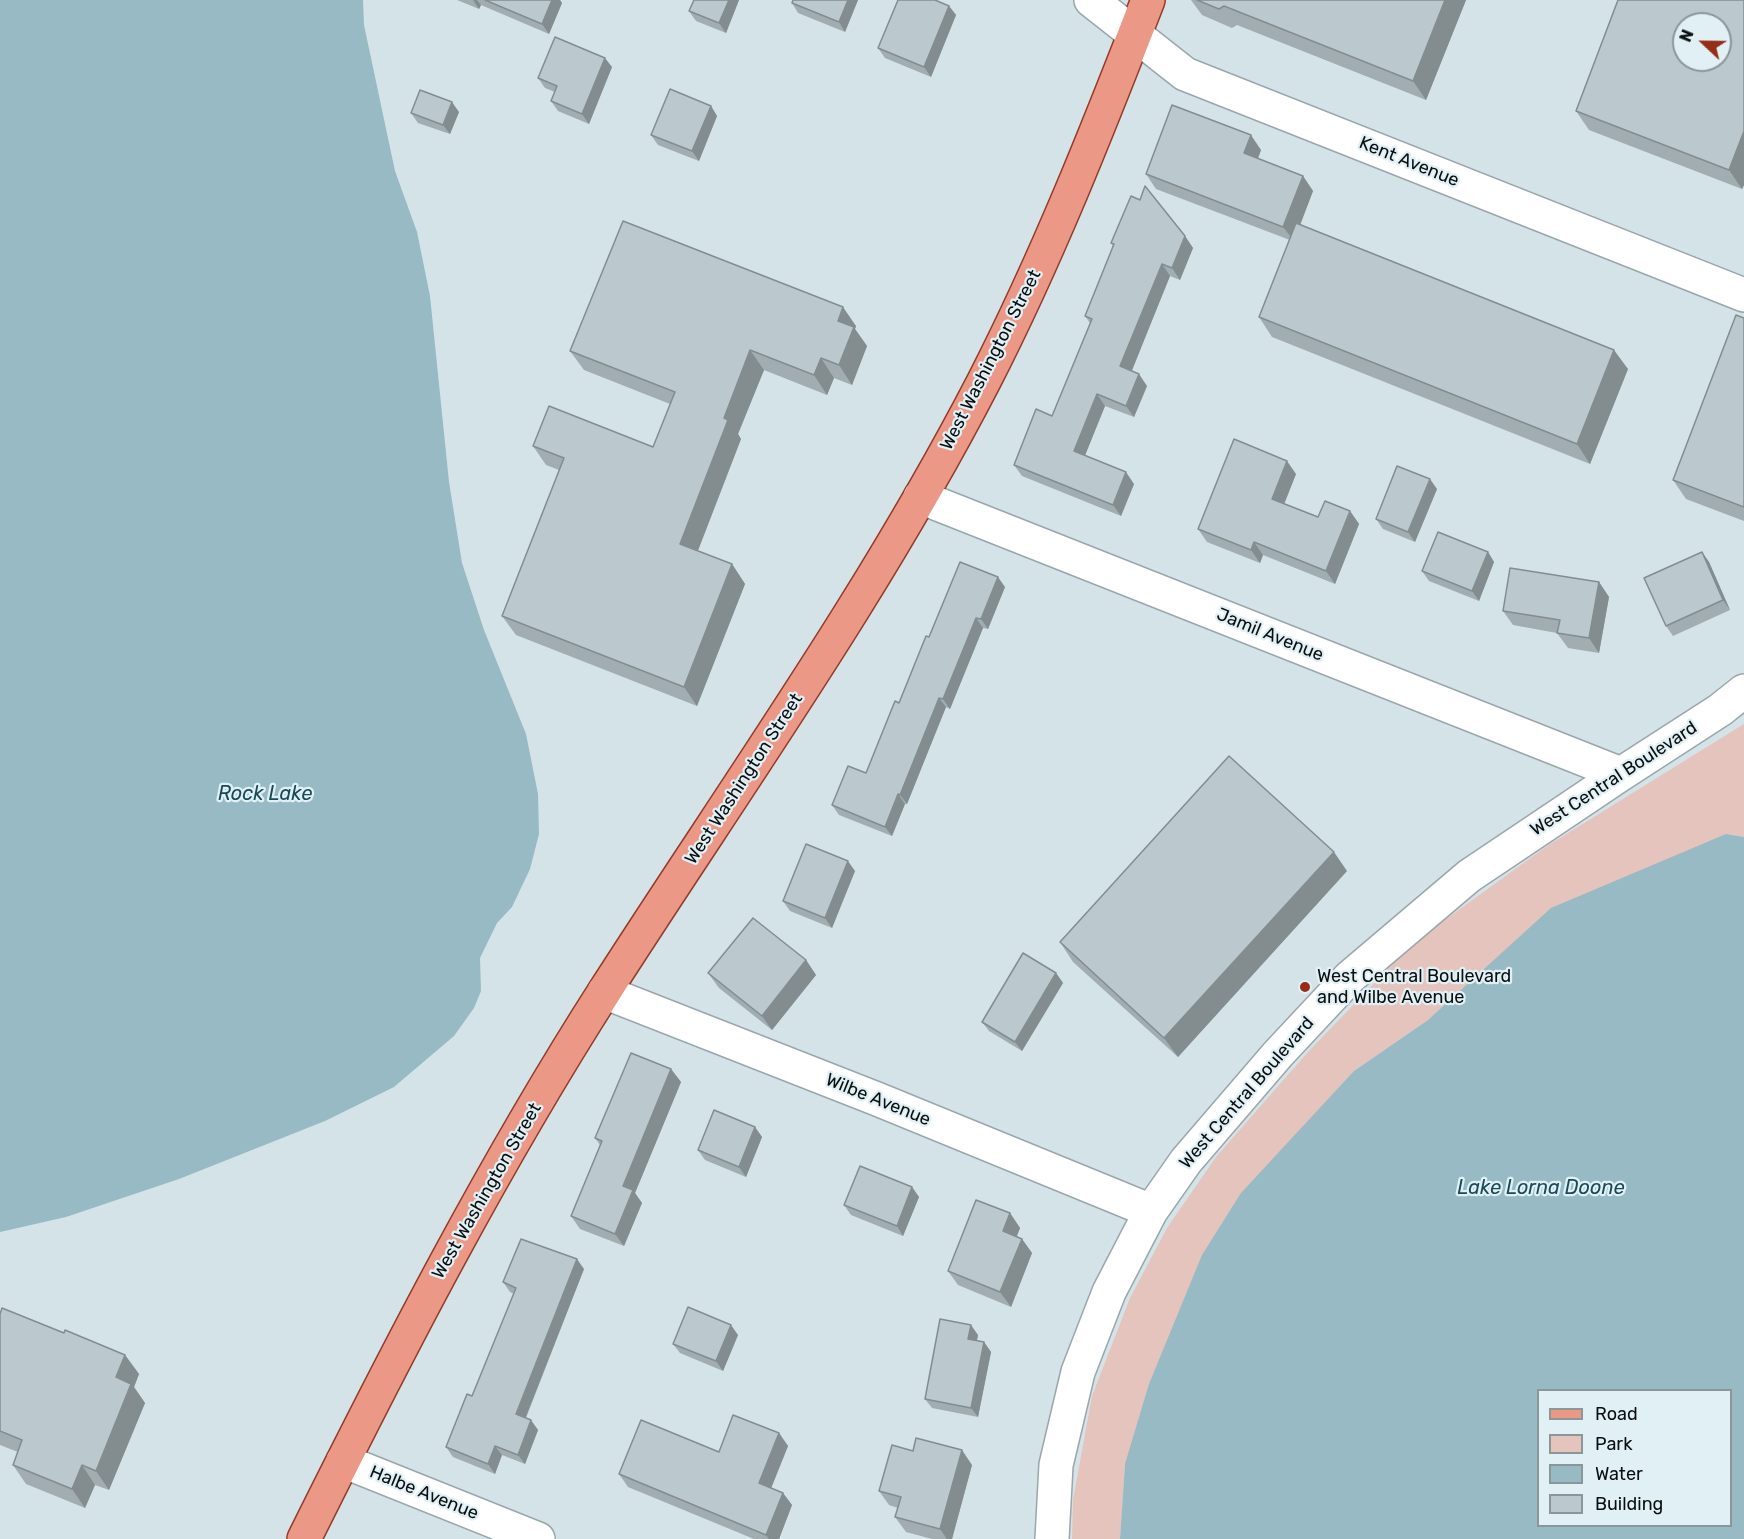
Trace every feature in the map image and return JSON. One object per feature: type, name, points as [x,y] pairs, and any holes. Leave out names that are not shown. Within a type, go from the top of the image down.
[{"type":"main road","name":"West Washington Street","points":[[304,1539],[447,1260],[524,1123],[604,992],[841,631],[920,497],[984,381],[1050,243],[1148,0]]},
{"type":"street","name":"Kent Avenue","points":[[1091,0],[1185,74],[1744,295]]},
{"type":"street","name":"Jamil Avenue","points":[[920,497],[1620,774]]},
{"type":"street","name":"West Central Boulevard","points":[[1052,1539],[1056,1465],[1078,1372],[1109,1292],[1151,1211],[1186,1161],[1278,1054],[1350,978],[1469,876],[1720,710],[1744,691]]},
{"type":"street","name":"Wilbe Avenue","points":[[604,992],[877,1099],[1151,1211]]},
{"type":"street","name":"Halbe Avenue","points":[[343,1461],[538,1539]]},
{"type":"green space","points":[[1744,724],[1744,837],[1726,834],[1428,1020],[1354,1071],[1125,1464],[1120,1539],[1072,1539],[1073,1500],[1092,1396],[1130,1298],[1167,1228],[1216,1157],[1307,1053],[1413,943],[1547,846]]},
{"type":"water","name":"Rock Lake","points":[[0,0],[363,0],[364,25],[395,171],[417,232],[430,296],[449,482],[462,563],[484,630],[526,734],[538,794],[539,834],[530,869],[512,907],[497,923],[480,958],[481,991],[474,1008],[454,1036],[394,1087],[325,1121],[179,1179],[66,1217],[0,1232]]},
{"type":"water","name":"Lake Lorna Doone","points":[[1726,834],[1744,837],[1744,1539],[1120,1539],[1125,1464],[1149,1384],[1202,1255],[1241,1193],[1354,1071],[1428,1020],[1551,908]]},
{"type":"building","points":[[485,0],[552,0],[542,24]]},
{"type":"building","points":[[694,0],[729,0],[719,23],[689,11]]},
{"type":"building","points":[[793,0],[848,0],[839,22],[792,3]]},
{"type":"building","points":[[898,0],[935,0],[949,6],[924,67],[878,48]]},
{"type":"building","points":[[1197,0],[1445,0],[1413,81],[1224,6],[1219,9]]},
{"type":"building","points":[[1618,0],[1744,0],[1744,131],[1729,170],[1576,111]]},
{"type":"building","points":[[555,37],[605,58],[582,114],[551,101],[557,86],[538,78]]},
{"type":"building","points":[[670,89],[711,106],[692,151],[651,135]]},
{"type":"building","points":[[420,90],[452,102],[443,125],[411,113]]},
{"type":"building","points":[[1172,105],[1251,135],[1244,153],[1303,176],[1283,227],[1146,174]]},
{"type":"building","points":[[1145,186],[1185,236],[1172,268],[1162,264],[1120,366],[1139,374],[1126,406],[1097,394],[1074,451],[1126,472],[1113,505],[1014,465],[1036,409],[1052,416],[1092,319],[1085,316],[1114,244],[1111,243],[1131,196],[1140,200]]},
{"type":"building","points":[[623,221],[843,307],[838,321],[854,327],[839,365],[821,358],[814,375],[750,350],[724,418],[728,420],[680,544],[732,564],[684,687],[502,616],[564,458],[533,446],[549,406],[653,447],[675,392],[570,351]]},
{"type":"building","points":[[1296,223],[1614,350],[1577,444],[1259,317]]},
{"type":"building","points":[[1736,315],[1744,318],[1744,507],[1673,480]]},
{"type":"building","points":[[1234,439],[1287,461],[1272,499],[1318,517],[1325,501],[1350,511],[1326,571],[1254,542],[1251,550],[1198,529]]},
{"type":"building","points":[[1397,466],[1430,479],[1408,532],[1376,519]]},
{"type":"building","points":[[1438,532],[1488,552],[1472,591],[1422,571]]},
{"type":"building","points":[[1702,552],[1723,600],[1666,626],[1644,578]]},
{"type":"building","points":[[960,562],[998,577],[981,619],[976,618],[943,699],[939,698],[885,827],[832,805],[848,766],[866,773],[895,701],[899,703],[926,636],[929,637]]},
{"type":"building","points":[[1510,568],[1599,582],[1589,638],[1557,633],[1560,620],[1503,611]]},
{"type":"building","points":[[1229,756],[1334,852],[1164,1038],[1060,942]]},
{"type":"building","points":[[806,844],[848,861],[825,918],[783,901]]},
{"type":"building","points":[[753,918],[806,960],[762,1016],[708,973]]},
{"type":"building","points":[[1023,953],[1056,973],[1015,1042],[982,1022]]},
{"type":"building","points":[[631,1053],[671,1069],[623,1186],[633,1190],[615,1234],[571,1216],[602,1141],[595,1138]]},
{"type":"building","points":[[714,1110],[755,1127],[739,1167],[698,1150]]},
{"type":"building","points":[[860,1166],[912,1187],[897,1226],[844,1205]]},
{"type":"building","points":[[976,1200],[1010,1213],[1003,1231],[1022,1239],[1000,1292],[948,1271]]},
{"type":"building","points":[[521,1239],[577,1259],[516,1414],[531,1420],[518,1455],[495,1446],[488,1464],[446,1447],[467,1394],[472,1396],[516,1288],[503,1282]]},
{"type":"building","points":[[688,1307],[731,1325],[716,1361],[673,1344]]},
{"type":"building","points":[[2,1308],[64,1333],[65,1330],[125,1355],[116,1377],[131,1384],[96,1471],[82,1465],[72,1489],[13,1465],[22,1440],[0,1431],[0,1314]]},
{"type":"building","points":[[940,1319],[971,1325],[968,1339],[984,1342],[971,1408],[925,1399]]},
{"type":"building","points":[[733,1415],[779,1433],[759,1483],[783,1493],[766,1535],[619,1474],[641,1420],[719,1452]]},
{"type":"building","points":[[916,1438],[962,1450],[940,1529],[895,1517],[901,1497],[879,1491],[892,1445],[913,1451]]},
{"type":"place","name":"West Central Boulevard and Wilbe Avenue","points":[[1305,987]]}]
